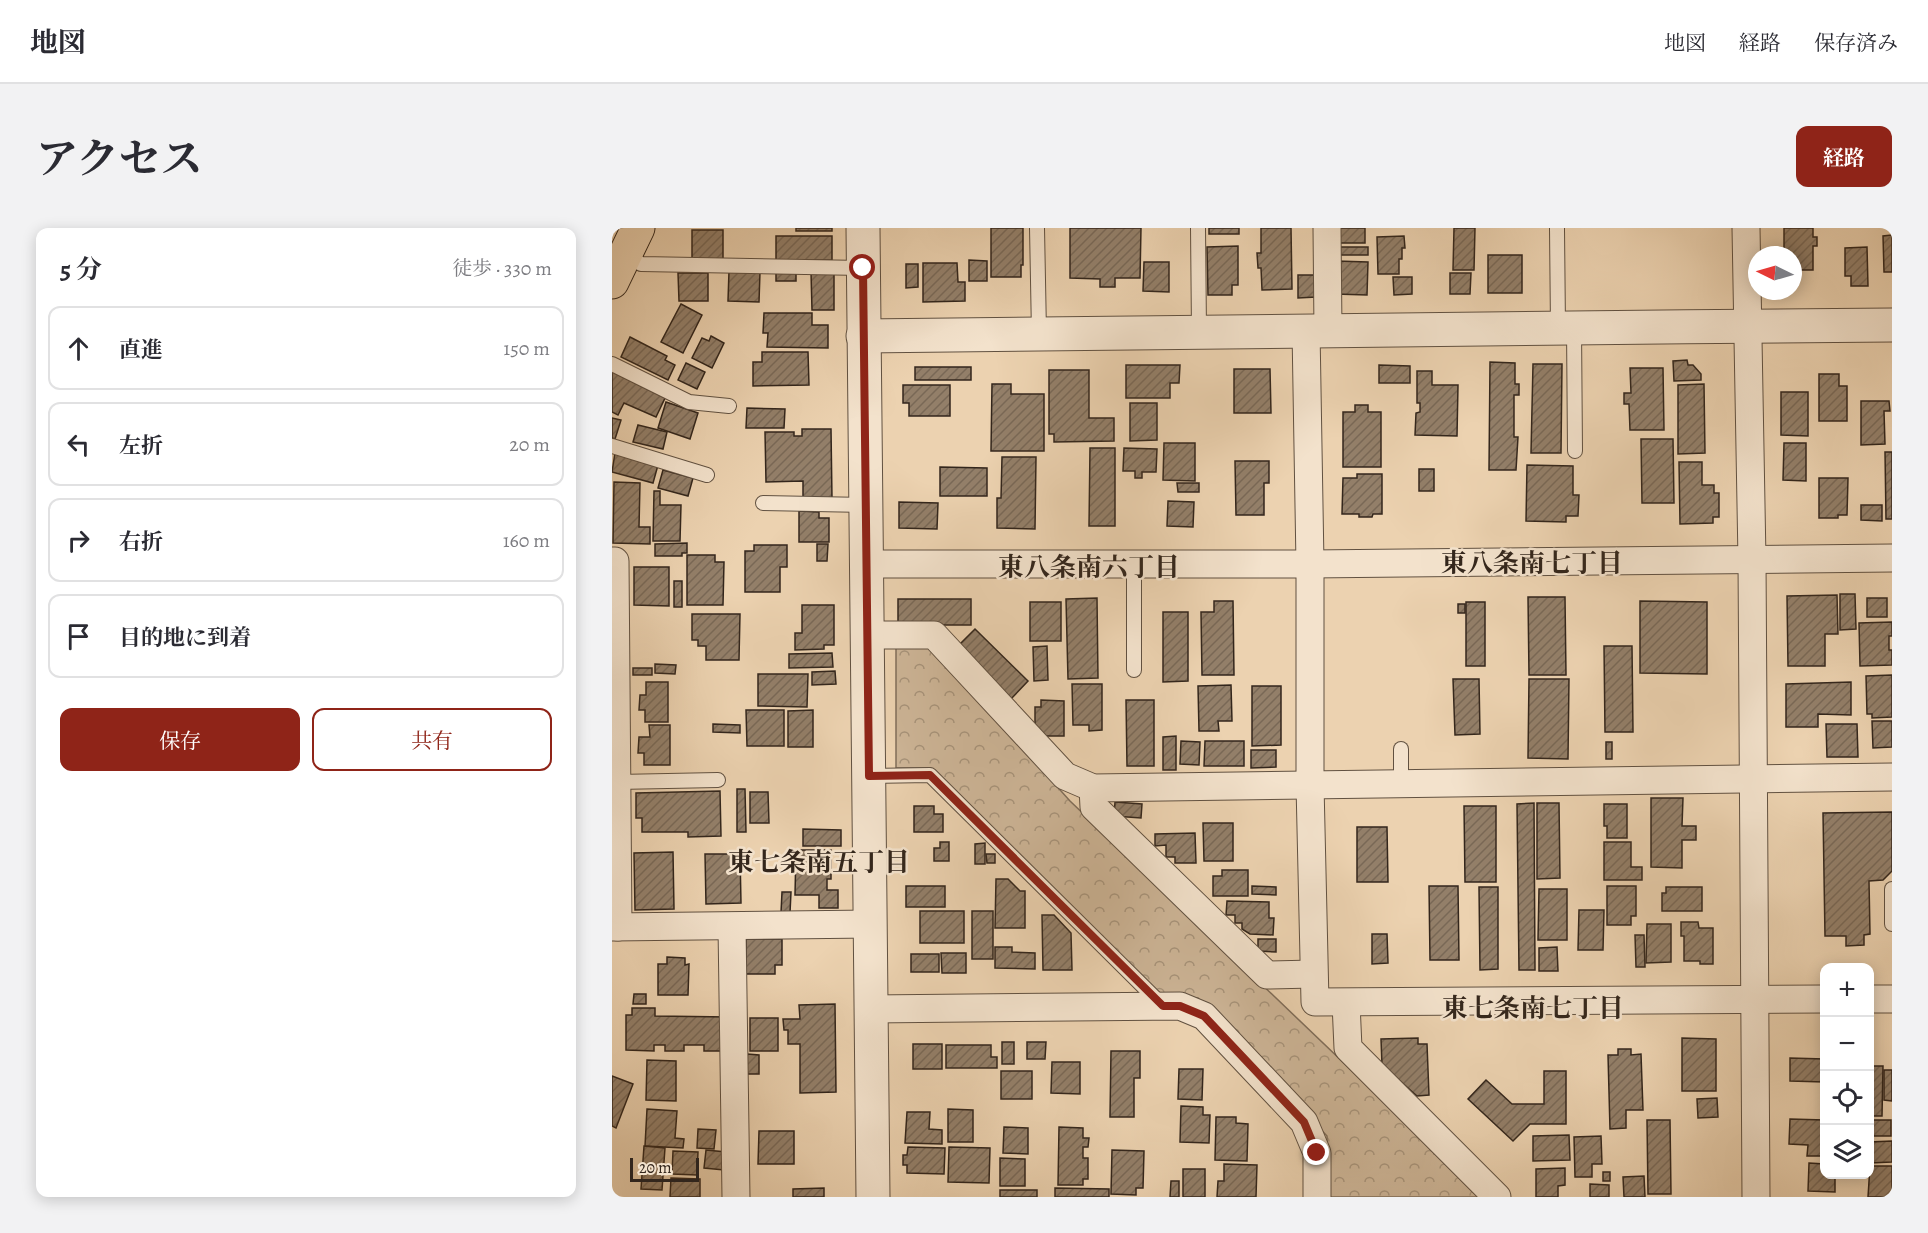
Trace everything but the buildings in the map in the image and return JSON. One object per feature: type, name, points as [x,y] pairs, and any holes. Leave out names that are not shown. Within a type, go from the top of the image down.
[{"type":"street","points":[[863,228],[873,1197]]},
{"type":"street","points":[[1327,228],[1317,330],[1310,564],[1310,785],[1315,1002],[1347,1004],[1820,999]]},
{"type":"street","points":[[1746,228],[1752,560],[1756,1197]]},
{"type":"street","points":[[863,336],[1199,330],[1892,325]]},
{"type":"street","points":[[867,564],[1310,564],[1892,558]]},
{"type":"street","points":[[612,561],[615,561],[617,782],[615,927],[871,924]]},
{"type":"street","points":[[868,636],[934,635],[1065,776],[1093,788],[1892,777]]},
{"type":"street","points":[[1093,788],[1094,807],[1268,975],[1313,974]]},
{"type":"street","points":[[732,927],[736,1197]]},
{"type":"street","points":[[1874,999],[1892,999]]},
{"type":"street","points":[[1347,1004],[1348,1048],[1497,1197]]},
{"type":"street","points":[[871,1010],[1180,1006],[1204,1016],[1304,1122],[1317,1153],[1317,1197]]},
{"type":"lane","points":[[1037,228],[1039,333]]},
{"type":"lane","points":[[1198,228],[1199,330]]},
{"type":"lane","points":[[1557,228],[1575,451]]},
{"type":"lane","points":[[625,255],[641,264],[863,268]]},
{"type":"lane","points":[[612,364],[689,402],[729,406]]},
{"type":"lane","points":[[612,446],[707,475]]},
{"type":"lane","points":[[763,503],[866,505]]},
{"type":"lane","points":[[1134,564],[1134,670]]},
{"type":"lane","points":[[1401,749],[1401,784]]},
{"type":"lane","points":[[869,776],[930,775],[1163,1006]]},
{"type":"lane","points":[[617,782],[718,780]]},
{"type":"lane","points":[[1892,889],[1892,924]]},
{"type":"green space","points":[[896,643],[931,646],[1070,801],[1484,1197],[1327,1197],[1327,1136],[1198,998],[1163,997],[931,768],[896,768]]},
{"type":"district","name":"東八条南七丁目","points":[[1532,563]]},
{"type":"district","name":"東八条南六丁目","points":[[1089,567]]},
{"type":"district","name":"東七条南五丁目","points":[[819,862]]},
{"type":"district","name":"東七条南七丁目","points":[[1533,1008]]},
{"type":"route","points":[[863,268],[869,776],[930,775],[1163,1006],[1180,1006],[1204,1016],[1304,1122],[1317,1153]]}]
